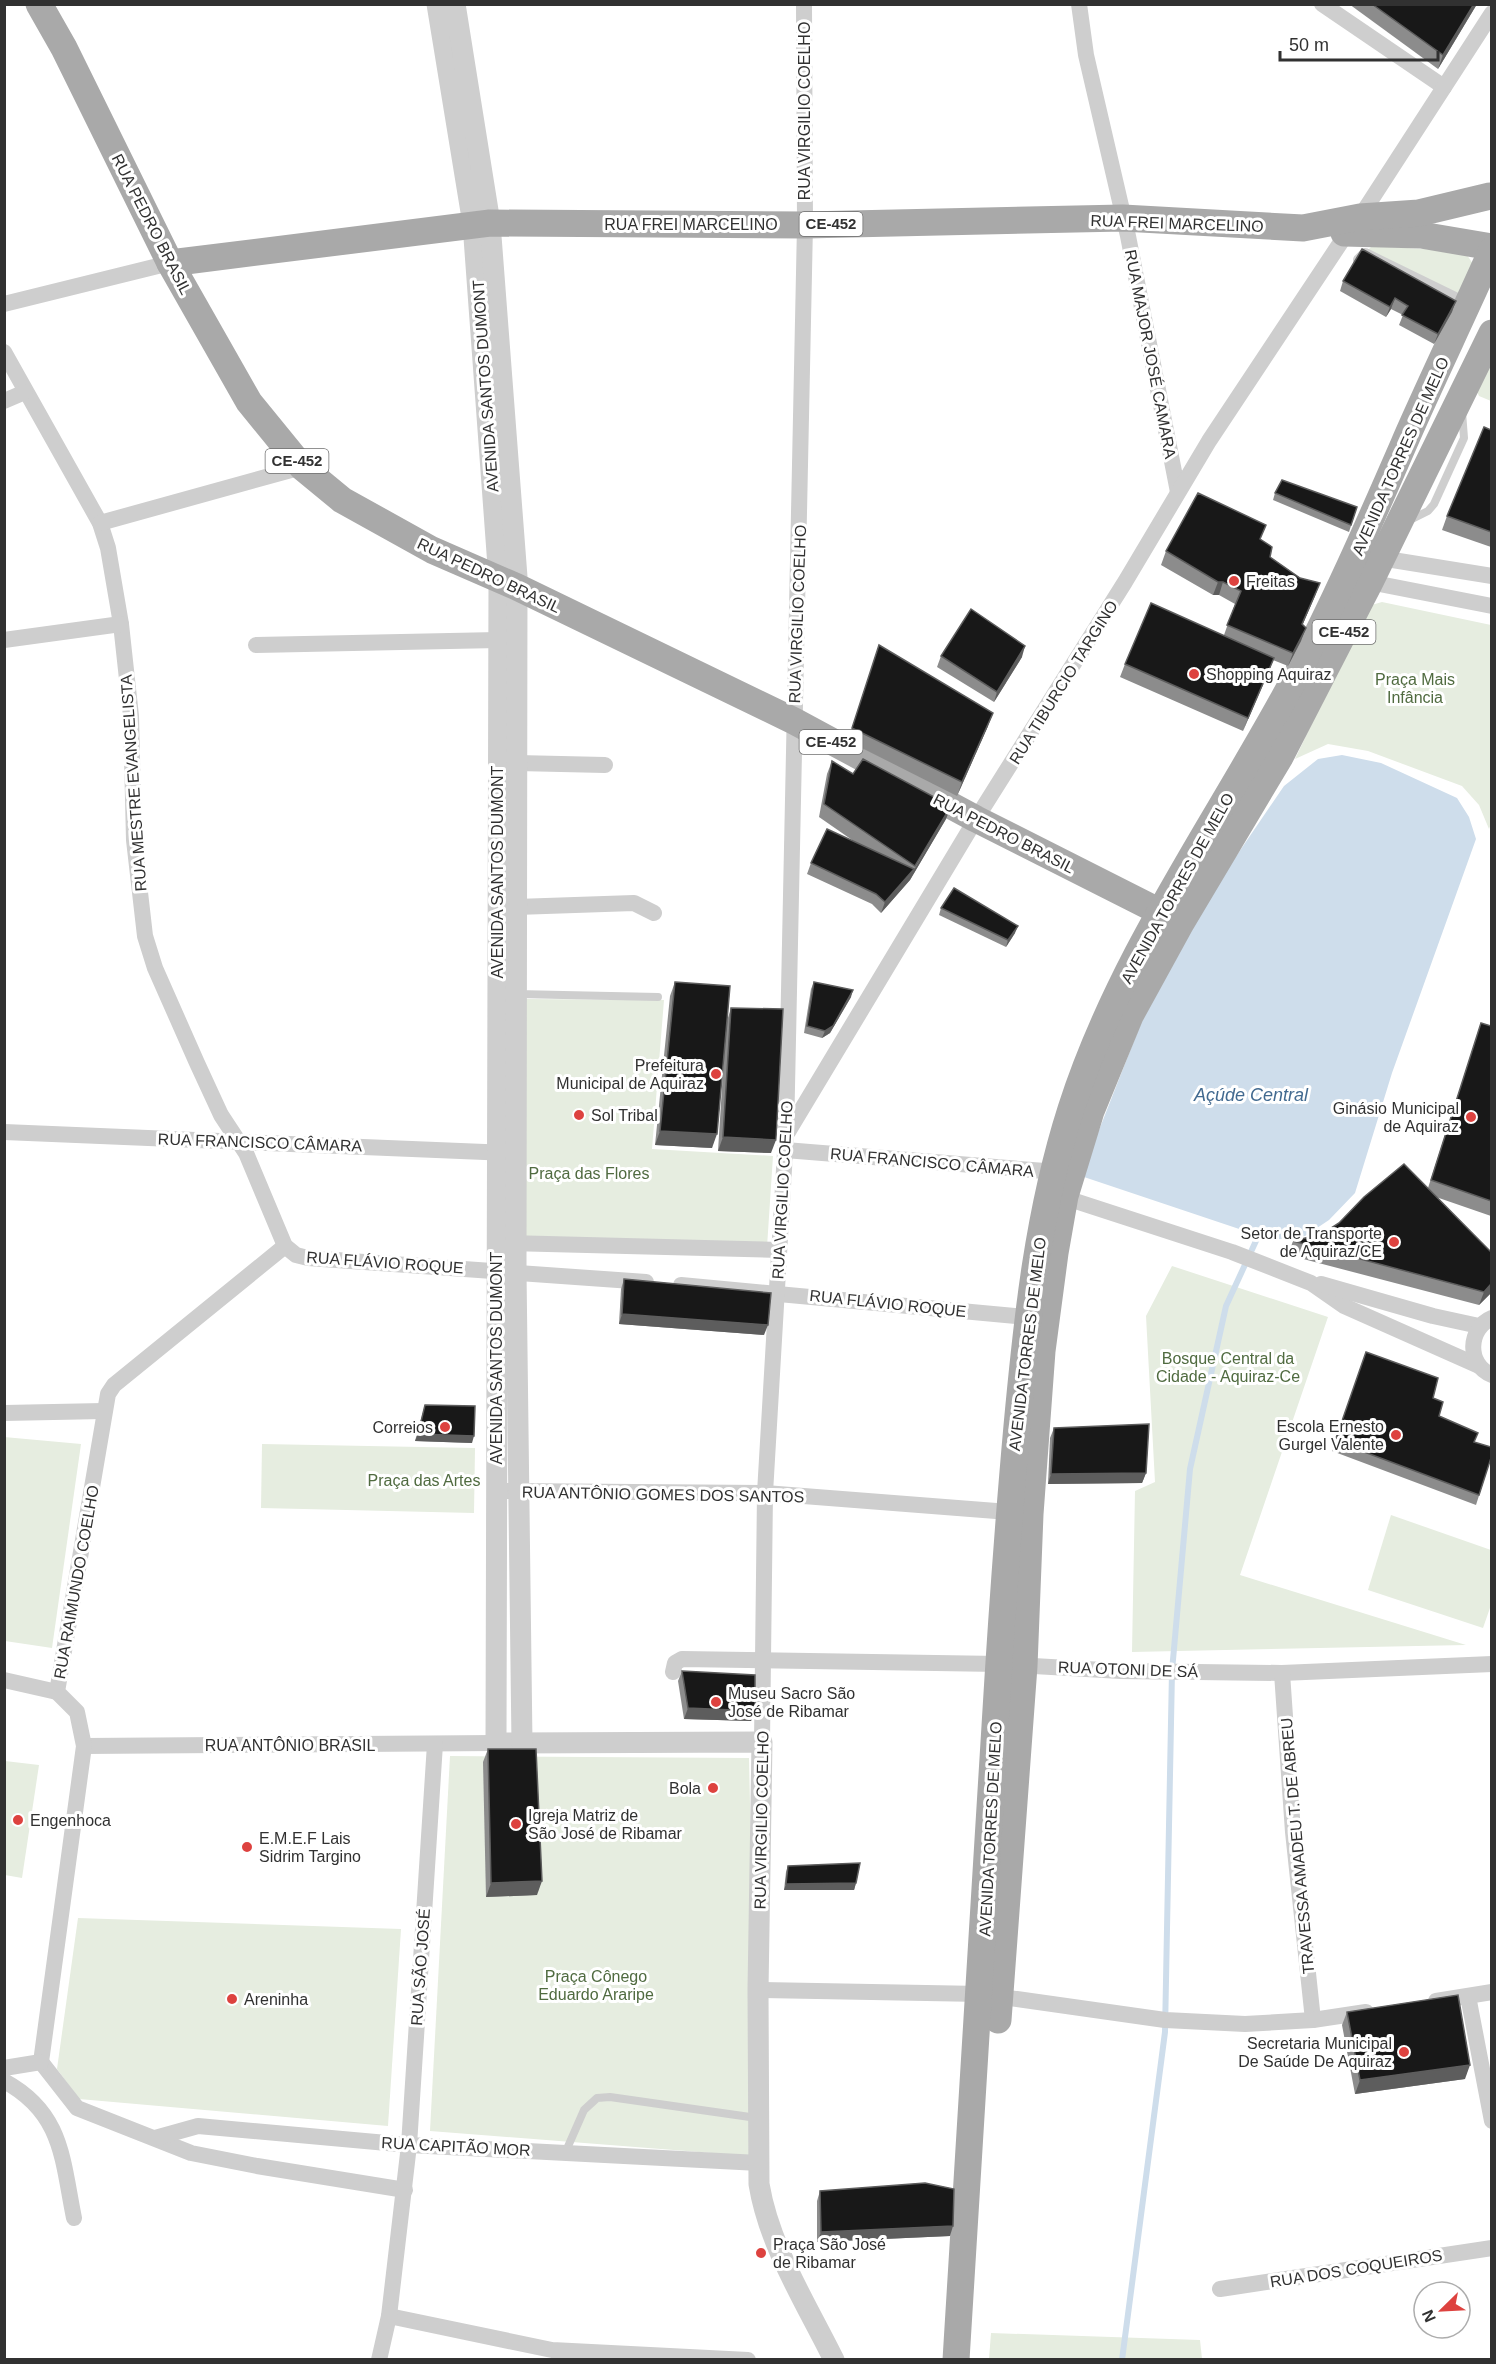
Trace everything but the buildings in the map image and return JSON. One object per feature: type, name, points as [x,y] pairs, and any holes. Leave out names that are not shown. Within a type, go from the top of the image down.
[{"type":"main road","name":"RUA PEDRO BRASIL","points":[[39,4],[64,48],[170,263],[249,402],[302,466],[342,500],[385,525],[794,721],[976,819],[1171,917]]},
{"type":"main road","name":"RUA FREI MARCELINO","points":[[170,263],[482,223],[805,225],[1124,218],[1303,228],[1354,225],[1419,213],[1491,191]]},
{"type":"main road","points":[[1354,225],[1491,248]]},
{"type":"main road","name":"AVENIDA TORRES DE MELO","points":[[1368,561],[1491,248]]},
{"type":"main road","name":"AVENIDA TORRES DE MELO","points":[[971,2360],[1011,1665],[1030,1514],[1042,1351],[1055,1253],[1059,1185],[1072,1104],[1110,1007],[1171,917],[1259,744],[1368,561],[1491,333]]},
{"type":"main road","name":"AVENIDA TORRES DE MELO","points":[[1011,1665],[1009,1512],[1027,1317],[1036,1251],[1059,1185]]},
{"type":"main road","name":"AVENIDA TORRES DE MELO","points":[[956,2360],[991,1994]]},
{"type":"street","name":"AVENIDA SANTOS DUMONT","points":[[437,4],[482,223]]},
{"type":"street","name":"AVENIDA SANTOS DUMONT","points":[[455,4],[482,223],[508,583],[518,763],[516,994],[506,1153]]},
{"type":"street","name":"RUA VIRGILIO COELHO","points":[[804,4],[805,225],[786,1142],[765,1493],[765,1660],[758,1990],[759,2163],[763,2207],[774,2238],[834,2360]]},
{"type":"street","name":"RUA MAJOR JOSÉ CAMARA","points":[[1079,4],[1095,101],[1124,218],[1178,492]]},
{"type":"street","points":[[1322,4],[1444,87]]},
{"type":"street","name":"RUA TIBURCIO TARGINO","points":[[786,1142],[976,819],[1119,592],[1178,492],[1305,293],[1354,225],[1491,13]]},
{"type":"street","points":[[1365,254],[1459,300],[1452,312],[1411,288],[1359,260],[1365,254]]},
{"type":"street","name":"RUA FREI MARCELINO","points":[[4,304],[170,263]]},
{"type":"street","name":"RUA MESTRE EVANGELISTA","points":[[4,352],[100,523],[108,548],[122,624],[131,716],[134,840],[145,936],[155,968],[221,1115],[253,1166],[285,1246]]},
{"type":"street","points":[[4,401],[26,392]]},
{"type":"street","points":[[100,523],[302,466]]},
{"type":"street","points":[[1368,561],[1491,576]]},
{"type":"street","points":[[1368,561],[1491,606]]},
{"type":"street","name":"AVENIDA SANTOS DUMONT","points":[[508,583],[498,640],[508,1371],[520,1491],[522,1743]]},
{"type":"street","points":[[4,640],[122,624]]},
{"type":"street","points":[[256,645],[498,640]]},
{"type":"street","points":[[518,763],[605,765]]},
{"type":"street","points":[[516,907],[634,903],[654,913]]},
{"type":"street","name":"RUA FRANCISCO CÂMARA","points":[[4,1132],[506,1153]]},
{"type":"street","name":"RUA FRANCISCO CÂMARA","points":[[786,1142],[1045,1171],[1059,1185],[1311,1283]]},
{"type":"street","points":[[506,1244],[778,1250]]},
{"type":"street","name":"RUA FLÁVIO ROQUE","points":[[285,1246],[296,1255],[308,1258],[776,1292],[1027,1317]]},
{"type":"street","name":"RUA RAIMUNDO COELHO","points":[[41,2062],[84,1746],[77,1712],[57,1692],[103,1411],[114,1385],[285,1246]]},
{"type":"street","points":[[1311,1283],[1324,1284],[1434,1316],[1485,1322],[1472,1346],[1485,1370]]},
{"type":"street","points":[[1311,1283],[1344,1306],[1485,1370]]},
{"type":"street","name":"AVENIDA SANTOS DUMONT","points":[[496,1743],[497,1491],[508,1371]]},
{"type":"street","points":[[4,1413],[103,1411]]},
{"type":"street","name":"RUA ANTÔNIO GOMES DOS SANTOS","points":[[497,1491],[765,1493],[1009,1512]]},
{"type":"street","points":[[496,1620],[520,1619]]},
{"type":"street","name":"RUA OTONI DE SÁ","points":[[673,1672],[675,1663],[682,1659],[1011,1665],[1121,1671],[1282,1672],[1491,1664]]},
{"type":"street","name":"TRAVESSA AMADEU T. DE ABREU","points":[[1282,1672],[1293,1832],[1313,2020]]},
{"type":"street","points":[[4,1680],[57,1692]]},
{"type":"street","points":[[496,1743],[762,1742]]},
{"type":"street","name":"RUA ANTÔNIO BRASIL","points":[[84,1746],[496,1743]]},
{"type":"street","name":"RUA SÃO JOSÉ","points":[[379,2360],[389,2316],[405,2190],[435,1744]]},
{"type":"street","points":[[758,1990],[991,1994],[1165,2020],[1245,2024],[1313,2020],[1379,2010]]},
{"type":"street","points":[[1424,2003],[1491,1992]]},
{"type":"street","points":[[1468,1996],[1491,2121]]},
{"type":"street","points":[[4,2068],[41,2062],[77,2108],[191,2153],[405,2190]]},
{"type":"street","points":[[4,2081],[29,2097],[42,2109],[52,2126],[74,2218]]},
{"type":"street","name":"RUA CAPITÃO MOR","points":[[155,2138],[198,2126],[409,2145],[566,2151],[759,2163]]},
{"type":"street","name":"RUA DOS COQUEIROS","points":[[1220,2289],[1491,2248]]},
{"type":"street","points":[[389,2316],[552,2350],[748,2360]]},
{"type":"lane","points":[[516,994],[658,996]]},
{"type":"lane","points":[[566,2151],[584,2110],[597,2098],[610,2097],[759,2118]]},
{"type":"green space","points":[[1372,246],[1458,251],[1467,255],[1473,264],[1458,298],[1365,253]]},
{"type":"green space","points":[[1491,351],[1491,401],[1479,396],[1473,383]]},
{"type":"green space","name":"Praça Mais Infância","points":[[1382,602],[1491,625],[1492,821],[1489,829],[1479,805],[1462,786],[1368,751],[1328,744],[1295,759],[1368,606]]},
{"type":"green space","name":"Praça das Flores","points":[[526,999],[664,1000],[652,1149],[773,1156],[767,1247],[521,1239]]},
{"type":"green space","name":"Bosque Central da Cidade - Aquiraz-Ce","points":[[1172,1266],[1328,1317],[1240,1575],[1466,1645],[1132,1652],[1135,1491],[1155,1482],[1146,1316]]},
{"type":"green space","points":[[4,1437],[81,1444],[52,1648],[5,1641]]},
{"type":"green space","name":"Praça das Artes","points":[[262,1444],[475,1448],[474,1513],[261,1508]]},
{"type":"green space","points":[[1391,1515],[1491,1550],[1491,1605],[1483,1628],[1368,1590]]},
{"type":"green space","name":"Praça Cônego Eduardo Araripe","points":[[450,1756],[749,1758],[754,1990],[750,2156],[430,2131]]},
{"type":"green space","name":"Engenhoca","points":[[5,1761],[39,1765],[22,1878],[5,1875]]},
{"type":"green space","name":"Areninha","points":[[78,1918],[401,1929],[388,2126],[79,2099],[57,2069]]},
{"type":"green space","points":[[991,2333],[1200,2340],[1202,2359],[989,2359]]},
{"type":"water","name":"Açúde Central","points":[[1342,755],[1381,763],[1457,798],[1469,817],[1476,839],[1392,1073],[1355,1193],[1329,1220],[1305,1236],[1272,1240],[1081,1176],[1141,1023],[1207,899],[1284,786],[1318,759]]},
{"type":"waterway","points":[[1122,2360],[1165,2032],[1172,1671],[1190,1469],[1226,1306],[1261,1230]]},
{"type":"place","name":"Freitas","points":[[1234,581]]},
{"type":"place","name":"Shopping Aquiraz","points":[[1194,674]]},
{"type":"place","name":"Prefeitura Municipal de Aquiraz","points":[[716,1074]]},
{"type":"place","name":"Sol Tribal","points":[[579,1115]]},
{"type":"place","name":"Ginásio Municipal de Aquiraz","points":[[1471,1117]]},
{"type":"place","name":"Setor de Transporte de Aquiraz/CE","points":[[1394,1242]]},
{"type":"place","name":"Correios","points":[[445,1427]]},
{"type":"place","name":"Escola Ernesto Gurgel Valente","points":[[1396,1435]]},
{"type":"place","name":"Museu Sacro São José de Ribamar","points":[[716,1702]]},
{"type":"place","name":"Bola","points":[[713,1788]]},
{"type":"place","name":"Engenhoca","points":[[18,1820]]},
{"type":"place","name":"Igreja Matriz de São José de Ribamar","points":[[516,1824]]},
{"type":"place","name":"E.M.E.F Lais Sidrim Targino","points":[[247,1847]]},
{"type":"place","name":"Areninha","points":[[232,1999]]},
{"type":"place","name":"Secretaria Municipal De Saúde De Aquiraz","points":[[1404,2052]]},
{"type":"place","name":"Praça São José de Ribamar","points":[[761,2253]]}]
